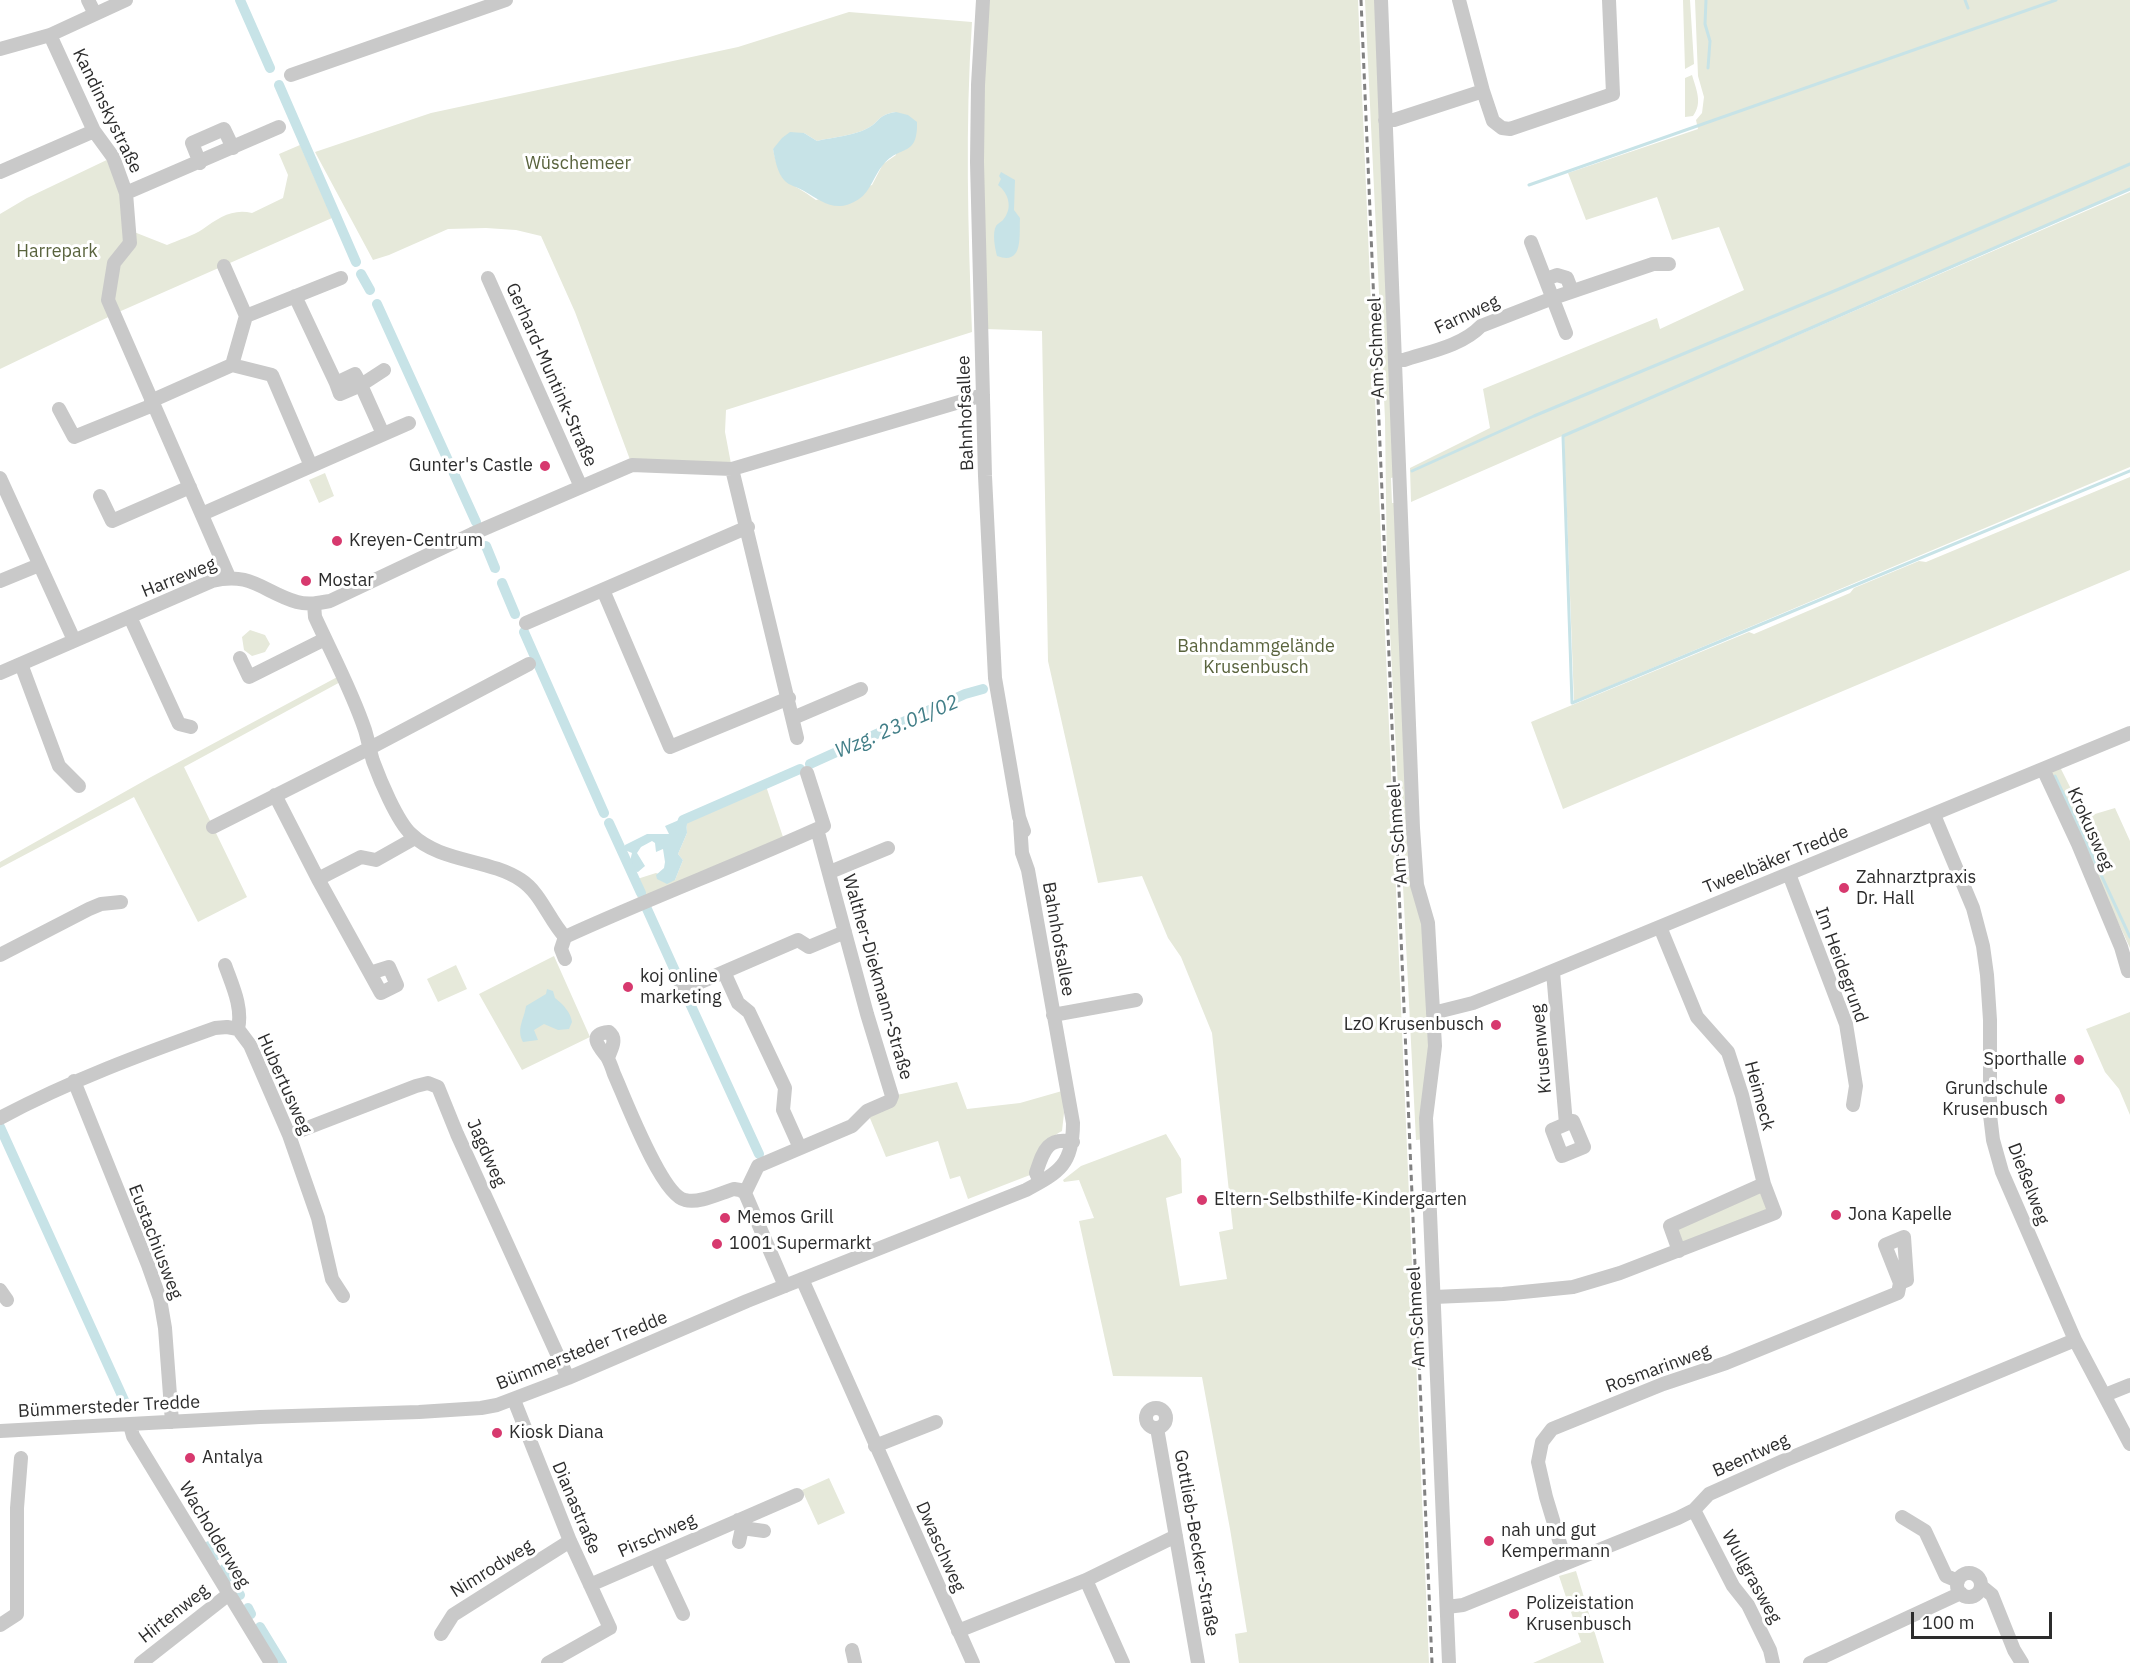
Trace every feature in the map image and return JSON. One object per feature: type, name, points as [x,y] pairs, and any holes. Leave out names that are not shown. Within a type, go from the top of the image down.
[{"type":"street","points":[[88,0],[95,14]]},
{"type":"street","points":[[0,49],[50,35],[126,0]]},
{"type":"street","points":[[291,75],[506,0]]},
{"type":"street","name":"Bahnhofsallee","points":[[983,0],[978,85],[977,162],[983,395],[995,678],[1020,823],[1030,851],[1028,870],[1073,1123],[1071,1146]]},
{"type":"street","name":"Am Schmeel","points":[[1381,0],[1413,828],[1417,885],[1428,923],[1435,1046],[1426,1118],[1449,1663]]},
{"type":"street","points":[[1459,0],[1493,121],[1502,128],[1510,129],[1613,94],[1609,0]]},
{"type":"street","name":"Kandinskystraße","points":[[50,35],[94,131],[113,157],[126,193],[130,243],[114,262],[108,300],[229,577]]},
{"type":"street","points":[[1385,120],[1394,120],[1483,91]]},
{"type":"street","points":[[126,193],[279,127]]},
{"type":"street","points":[[200,163],[192,143],[224,129],[233,148]]},
{"type":"street","points":[[0,172],[94,131]]},
{"type":"street","points":[[1531,242],[1566,333]]},
{"type":"street","name":"Farnweg","points":[[1395,360],[1404,360],[1461,340],[1473,335],[1481,327],[1572,291],[1653,264],[1669,264]]},
{"type":"street","points":[[224,266],[246,316],[232,365]]},
{"type":"street","points":[[1546,279],[1557,275],[1566,278],[1572,291]]},
{"type":"street","points":[[246,316],[341,278]]},
{"type":"street","name":"Gerhard-Muntink-Straße","points":[[488,278],[581,488]]},
{"type":"street","points":[[296,296],[336,383],[355,374],[383,434]]},
{"type":"street","points":[[59,410],[74,437],[232,365],[272,375],[311,466]]},
{"type":"street","points":[[360,385],[384,370]]},
{"type":"street","points":[[565,937],[554,926],[538,897],[523,881],[503,872],[439,852],[410,833],[392,804],[374,762],[365,730],[315,616],[314,604],[330,601],[472,534],[632,465],[732,468],[983,395]]},
{"type":"street","points":[[202,514],[409,423]]},
{"type":"street","points":[[732,468],[797,738]]},
{"type":"street","points":[[0,479],[74,640]]},
{"type":"street","points":[[100,496],[112,521],[190,487]]},
{"type":"street","points":[[526,622],[748,527]]},
{"type":"street","points":[[0,581],[39,565]]},
{"type":"street","name":"Harreweg","points":[[0,673],[212,581],[229,577],[244,579],[297,602],[314,604]]},
{"type":"street","points":[[603,590],[670,747],[789,698]]},
{"type":"street","points":[[130,617],[179,724],[191,727]]},
{"type":"street","points":[[240,658],[249,677],[325,639]]},
{"type":"street","points":[[21,664],[59,766],[79,786]]},
{"type":"street","points":[[213,826],[370,748],[529,664]]},
{"type":"street","points":[[793,718],[861,689]]},
{"type":"street","name":"Tweelbäker Tredde","points":[[1433,1013],[1473,1003],[1553,972],[2130,733]]},
{"type":"street","name":"Krokusweg","points":[[2043,769],[2078,844],[2121,947],[2128,971]]},
{"type":"street","name":"Walther-Diekmann-Straße","points":[[745,1193],[758,1166],[852,1126],[867,1111],[891,1101],[892,1096],[867,1014],[817,829],[824,826],[807,773]]},
{"type":"street","points":[[275,795],[369,973]]},
{"type":"street","name":"Dießelweg","points":[[1934,815],[1973,908],[1983,946],[1989,1009],[1990,1115],[1993,1140],[2007,1183],[2075,1340],[2130,1444]]},
{"type":"street","points":[[565,960],[561,949],[565,937],[636,904],[726,870],[817,829]]},
{"type":"street","points":[[318,879],[362,857],[376,860],[416,838]]},
{"type":"street","points":[[830,872],[888,848]]},
{"type":"street","name":"Im Heidegrund","points":[[1789,874],[1846,1024],[1856,1086],[1853,1105]]},
{"type":"street","points":[[0,955],[89,909],[101,904],[121,902]]},
{"type":"street","name":"Heimeck","points":[[1434,1297],[1503,1294],[1573,1287],[1620,1274],[1775,1213],[1764,1184],[1742,1095],[1728,1052],[1697,1017],[1660,927]]},
{"type":"street","points":[[677,992],[798,940],[809,947],[845,932]]},
{"type":"street","points":[[225,965],[238,1002],[240,1020],[238,1029]]},
{"type":"street","points":[[724,972],[738,1003],[749,1012],[784,1088],[783,1110],[800,1148]]},
{"type":"street","name":"Krusenweg","points":[[1553,972],[1566,1124]]},
{"type":"street","name":"Bahnhofsallee","points":[[1053,1015],[1136,1000]]},
{"type":"street","name":"Hubertusweg","points":[[0,1118],[42,1095],[215,1028],[227,1026],[238,1029],[250,1045],[289,1135],[318,1218],[332,1279],[343,1296]]},
{"type":"street","points":[[608,1058],[666,1186],[676,1197],[693,1201],[734,1189],[745,1193],[785,1286]]},
{"type":"street","name":"Eustachiusweg","points":[[74,1082],[160,1299],[165,1328],[172,1422]]},
{"type":"street","name":"Jagdweg","points":[[289,1135],[416,1086],[428,1083],[438,1088],[568,1378]]},
{"type":"street","points":[[1040,1182],[1036,1173],[1043,1153],[1054,1141],[1062,1139],[1071,1146]]},
{"type":"street","name":"Bümmersteder Tredde","points":[[0,1431],[450,1410],[481,1408],[514,1400],[1040,1182],[1058,1170],[1065,1162],[1071,1146]]},
{"type":"street","points":[[1679,1251],[1670,1226],[1764,1184]]},
{"type":"street","name":"Dwaschweg","points":[[802,1280],[958,1630],[968,1661]]},
{"type":"street","name":"Rosmarinweg","points":[[1566,1563],[1538,1462],[1542,1442],[1552,1429],[1663,1384],[1726,1363],[1898,1293],[1900,1283]]},
{"type":"street","name":"Beentweg","points":[[1447,1607],[1463,1605],[1678,1518],[1694,1510],[1709,1494],[2075,1340]]},
{"type":"street","points":[[2105,1395],[2130,1384]]},
{"type":"street","name":"Dianastraße","points":[[514,1400],[570,1541],[610,1628],[548,1663]]},
{"type":"street","points":[[875,1446],[936,1422]]},
{"type":"street","name":"Wacholderweg","points":[[130,1425],[133,1436],[271,1663]]},
{"type":"street","name":"Gottlieb-Becker-Straße","points":[[1157,1428],[1198,1663]]},
{"type":"street","points":[[0,1625],[16,1614],[17,1508],[21,1458]]},
{"type":"street","name":"Pirschweg","points":[[590,1585],[656,1556],[740,1524],[797,1495]]},
{"type":"street","name":"Wullgrasweg","points":[[1694,1510],[1734,1586],[1748,1605],[1770,1650],[1773,1663]]},
{"type":"street","points":[[1902,1517],[1925,1531],[1946,1576],[1968,1596],[1975,1595],[1981,1586],[1992,1595],[2014,1650],[2022,1663]]},
{"type":"street","points":[[739,1542],[740,1524],[764,1532]]},
{"type":"street","points":[[958,1630],[1086,1580],[1176,1536]]},
{"type":"street","name":"Nimrodweg","points":[[441,1634],[453,1615],[570,1541]]},
{"type":"street","points":[[656,1556],[683,1614]]},
{"type":"street","points":[[1086,1580],[1123,1663]]},
{"type":"street","points":[[1810,1663],[1960,1587]]},
{"type":"street","name":"Hirtenweg","points":[[141,1663],[229,1594]]},
{"type":"green space","name":"Bahndammgelände Krusenbusch","points":[[988,0],[1358,0],[1429,1663],[1239,1663],[1235,1634],[1247,1632],[1202,1377],[1113,1376],[1079,1221],[1094,1218],[1079,1180],[1064,1182],[1063,1180],[1081,1166],[1166,1134],[1181,1159],[1182,1193],[1166,1198],[1180,1286],[1227,1279],[1219,1232],[1233,1229],[1212,1033],[1181,957],[1168,938],[1142,876],[1098,883],[1048,661],[1042,331],[986,329],[982,85]]},
{"type":"green space","points":[[1365,0],[1376,0],[1395,477],[1391,478],[1392,503],[1396,503],[1430,1051],[1424,1139],[1416,1140],[1387,573],[1385,419]]},
{"type":"green space","points":[[1683,0],[1690,0],[1694,64],[1685,69]]},
{"type":"green space","points":[[1695,0],[2130,0],[2130,188],[1411,502],[1410,468],[1490,428],[1483,389],[1657,318],[1660,329],[1744,290],[1719,227],[1672,240],[1657,197],[1586,220],[1568,173],[1698,129],[1696,120],[1702,113],[1704,97],[1698,76]]},
{"type":"green space","name":"Wüschemeer","points":[[849,12],[972,22],[968,216],[972,332],[726,410],[725,432],[732,469],[632,465],[575,312],[541,236],[516,230],[448,229],[373,260],[315,152],[431,113],[738,47]],"holes":[[[896,112],[896,155],[883,164],[872,185],[816,200],[787,181],[779,170],[773,149],[804,133],[817,141],[856,133],[885,115]]]},
{"type":"green space","points":[[1692,75],[1698,96],[1698,106],[1693,116],[1685,117],[1685,78]]},
{"type":"green space","name":"Harrepark","points":[[300,145],[332,218],[121,311],[0,369],[0,214],[27,198],[113,157],[129,230],[167,245],[195,234],[226,215],[238,212],[252,213],[283,198],[288,175],[279,154]]},
{"type":"green space","points":[[2130,192],[2130,467],[1574,701],[1564,436]]},
{"type":"green space","points":[[325,473],[334,496],[319,503],[309,480]]},
{"type":"green space","points":[[2130,477],[2130,570],[1563,809],[1531,722],[1749,632],[1754,634],[1850,593],[1854,588],[1919,561],[1926,562]]},
{"type":"green space","points":[[250,630],[265,635],[270,644],[265,652],[252,656],[244,650],[242,637]]},
{"type":"green space","points":[[341,675],[344,680],[184,767],[247,897],[198,922],[134,797],[0,868],[0,862],[151,777]]},
{"type":"green space","points":[[2060,767],[2085,817],[2115,808],[2130,841],[2130,948],[2048,772]]},
{"type":"green space","points":[[766,786],[785,843],[638,899],[634,880],[656,873],[675,880],[683,860],[678,854],[687,833],[686,817]]},
{"type":"green space","points":[[554,956],[590,1037],[522,1070],[479,994]]},
{"type":"green space","points":[[456,965],[467,989],[438,1002],[427,979]]},
{"type":"green space","points":[[2130,1012],[2130,1115],[2119,1089],[2105,1072],[2086,1029]]},
{"type":"green space","points":[[957,1082],[967,1109],[1020,1103],[1062,1091],[1064,1113],[1062,1131],[1046,1144],[1030,1175],[968,1199],[960,1176],[950,1179],[938,1141],[886,1157],[867,1111],[892,1096]]},
{"type":"green space","points":[[1761,1192],[1769,1210],[1681,1245],[1675,1229]]},
{"type":"green space","points":[[829,1478],[845,1513],[818,1525],[802,1490]]},
{"type":"green space","points":[[1576,1571],[1604,1663],[1533,1663],[1581,1642],[1559,1576]]},
{"type":"water","points":[[896,112],[908,115],[917,122],[914,141],[907,149],[889,159],[880,169],[867,192],[859,199],[843,206],[830,205],[788,184],[780,173],[773,149],[790,132],[804,133],[817,141],[850,135]]},
{"type":"water","points":[[1001,172],[1015,180],[1014,210],[1020,218],[1016,253],[1006,258],[997,256],[994,241],[996,226],[1003,220],[1009,206],[1005,193],[998,185]]},
{"type":"water","points":[[686,817],[687,833],[678,854],[683,860],[675,880],[667,884],[657,879],[656,875],[664,868],[665,862],[663,849],[656,852],[655,843],[652,841],[641,847],[637,853],[645,866],[638,872],[633,871],[629,865],[632,853],[625,850],[625,845],[647,834],[669,834],[665,826]]},
{"type":"water","points":[[547,989],[553,991],[555,998],[568,1012],[572,1022],[569,1029],[558,1030],[544,1024],[534,1030],[538,1040],[523,1042],[520,1029],[526,1006],[546,994]]},
{"type":"waterway","points":[[240,0],[270,68]]},
{"type":"waterway","points":[[1706,0],[1705,24],[1710,41],[1708,68]]},
{"type":"waterway","points":[[1965,0],[1968,8]]},
{"type":"waterway","points":[[1529,185],[2056,0]]},
{"type":"waterway","points":[[279,85],[356,262]]},
{"type":"waterway","points":[[1412,471],[1534,416],[1839,289],[2130,164]]},
{"type":"waterway","points":[[2130,189],[1563,436],[1572,703],[2130,471]]},
{"type":"waterway","points":[[361,274],[370,290]]},
{"type":"waterway","points":[[377,304],[476,522]]},
{"type":"waterway","points":[[486,546],[495,568]]},
{"type":"waterway","points":[[502,583],[515,614]]},
{"type":"waterway","points":[[524,632],[604,813]]},
{"type":"waterway","name":"Wzg. 23.01/02","points":[[810,764],[965,694],[983,689]]},
{"type":"waterway","name":"Wzg. 23.01/02","points":[[680,830],[683,820],[800,769]]},
{"type":"waterway","points":[[2055,776],[2130,937]]},
{"type":"waterway","points":[[609,823],[641,893]]},
{"type":"waterway","points":[[647,909],[680,982]]},
{"type":"waterway","points":[[687,997],[759,1154]]},
{"type":"waterway","points":[[0,1127],[128,1409]]},
{"type":"waterway","points":[[209,1546],[215,1556]]},
{"type":"waterway","points":[[224,1569],[228,1577]]},
{"type":"waterway","points":[[237,1590],[240,1595]]},
{"type":"waterway","points":[[248,1608],[251,1614]]},
{"type":"waterway","points":[[260,1627],[282,1663]]},
{"type":"railway","points":[[1361,0],[1432,1663]]},
{"type":"place","name":"Gunter's Castle","points":[[545,466]]},
{"type":"place","name":"Kreyen-Centrum","points":[[337,541]]},
{"type":"place","name":"Mostar","points":[[306,581]]},
{"type":"place","name":"Zahnarztpraxis Dr. Hall","points":[[1844,888]]},
{"type":"place","name":"koj online marketing","points":[[628,987]]},
{"type":"place","name":"LzO Krusenbusch","points":[[1496,1025]]},
{"type":"place","name":"Sporthalle","points":[[2079,1060]]},
{"type":"place","name":"Grundschule Krusenbusch","points":[[2060,1099]]},
{"type":"place","name":"Eltern-Selbsthilfe-Kindergarten","points":[[1202,1200]]},
{"type":"place","name":"Jona Kapelle","points":[[1836,1215]]},
{"type":"place","name":"Memos Grill","points":[[725,1218]]},
{"type":"place","name":"1001 Supermarkt","points":[[717,1244]]},
{"type":"place","name":"Kiosk Diana","points":[[497,1433]]},
{"type":"place","name":"Antalya","points":[[190,1458]]},
{"type":"place","name":"nah und gut Kempermann","points":[[1489,1541]]},
{"type":"place","name":"Polizeistation Krusenbusch","points":[[1514,1614]]}]
